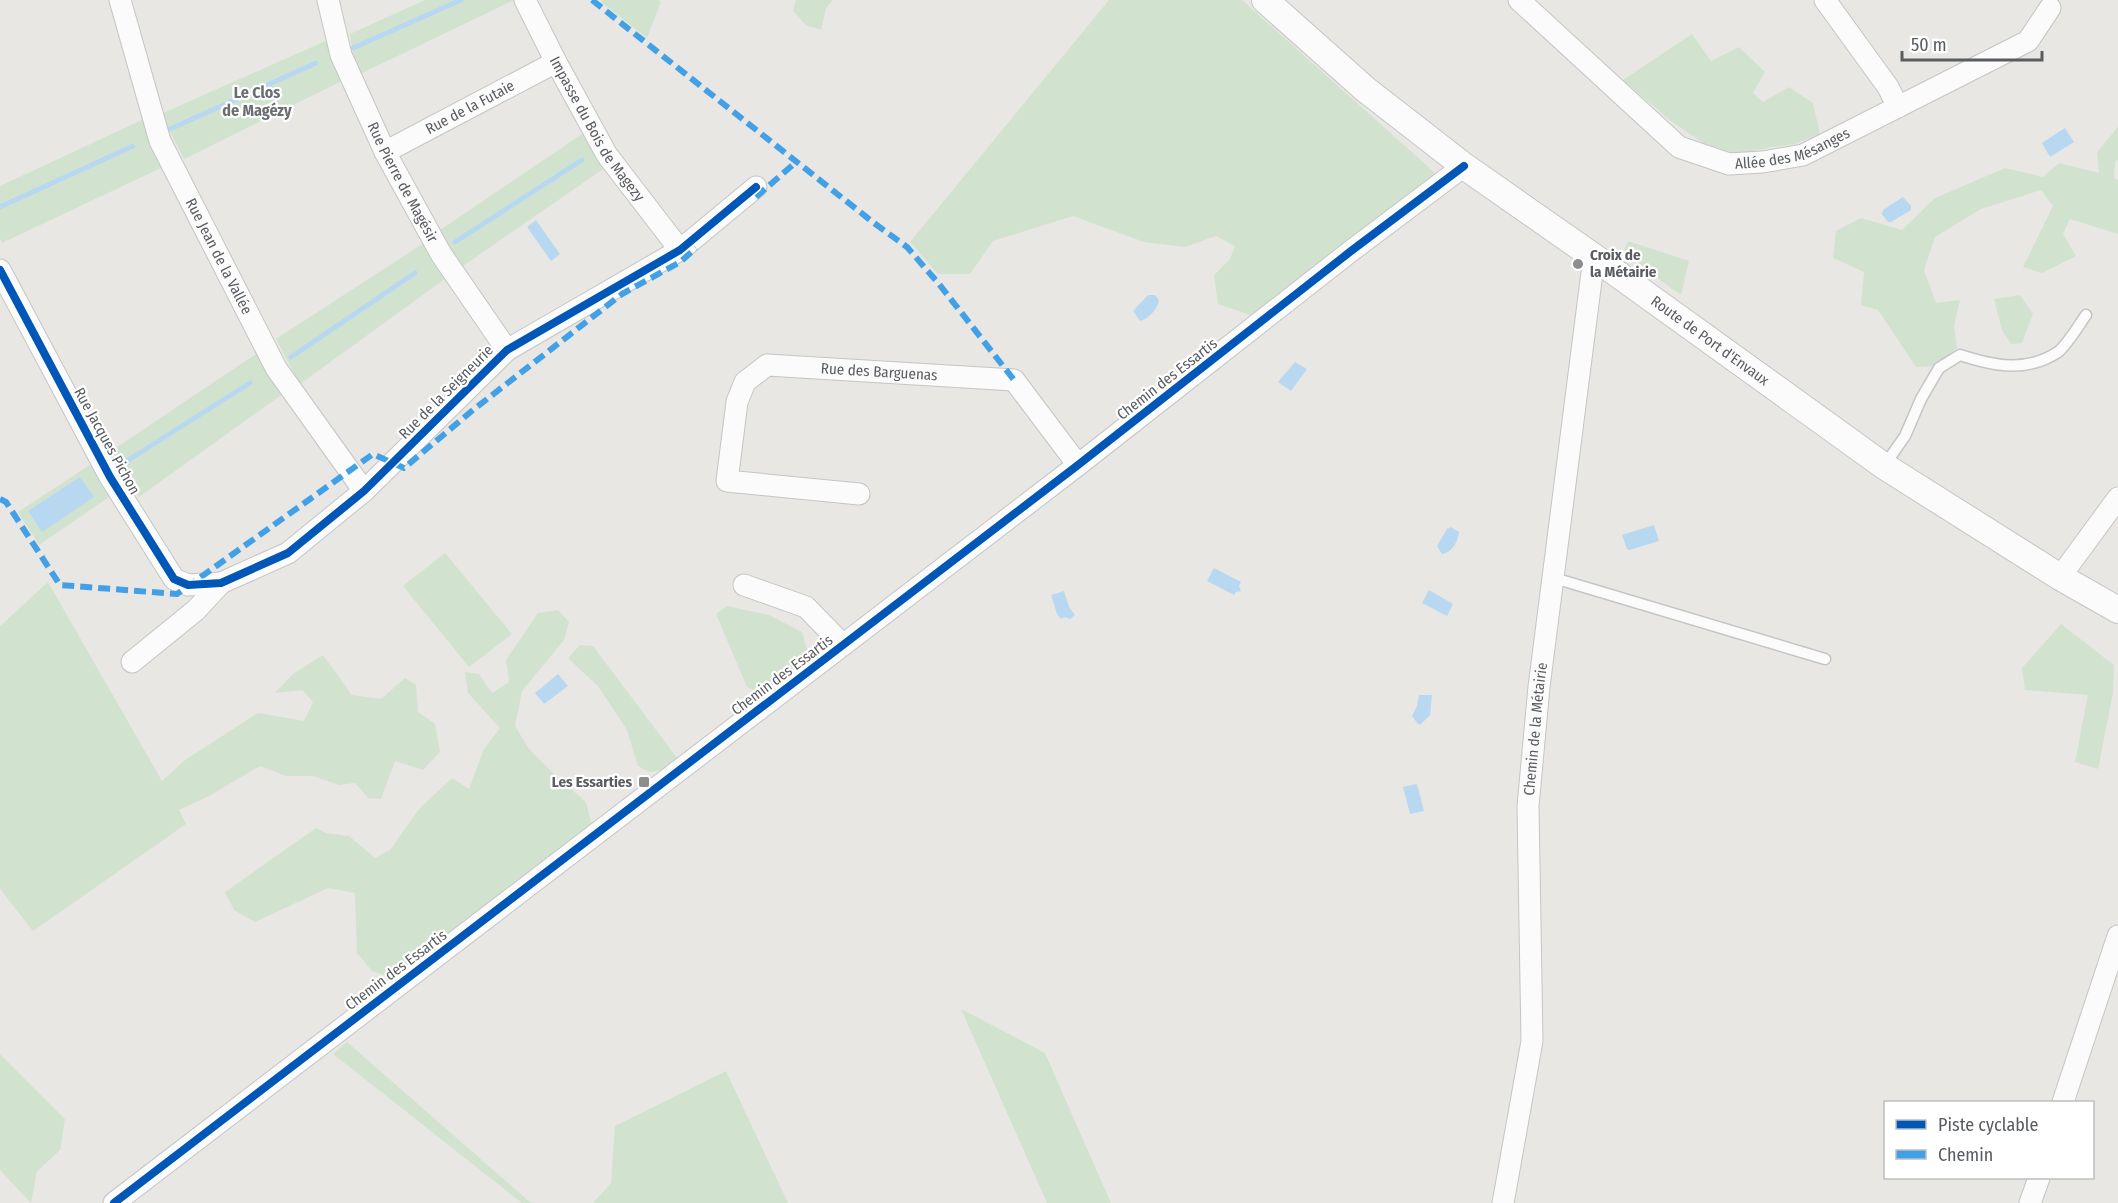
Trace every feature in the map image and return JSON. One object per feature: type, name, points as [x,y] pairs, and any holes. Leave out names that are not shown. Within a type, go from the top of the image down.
[{"type":"street","name":"Rue Jean de la Vallée","points":[[120,0],[160,141],[276,368],[364,491]]},
{"type":"street","name":"Rue Pierre de Magésir","points":[[328,0],[341,56],[385,152],[441,254],[507,350]]},
{"type":"street","name":"Impasse du Bois de Magezy","points":[[525,0],[607,155],[680,250]]},
{"type":"street","name":"Allée des Mésanges","points":[[1519,0],[1679,147],[1728,164],[1763,162],[1803,155],[2028,41],[2050,8]]},
{"type":"street","points":[[1825,0],[1888,87],[1898,106]]},
{"type":"street","name":"Route de Port d'Envaux","points":[[1272,2],[1365,89],[1464,166],[1884,465],[2060,577],[2118,610]]},
{"type":"street","name":"Rue de la Futaie","points":[[385,152],[556,62]]},
{"type":"street","name":"Chemin des Essartis","points":[[114,1203],[1078,465],[1351,251],[1464,166]]},
{"type":"street","name":"Rue de la Seigneurie","points":[[221,583],[288,552],[364,491],[507,350],[680,250],[756,186]]},
{"type":"street","name":"Chemin de la Métairie","points":[[1503,1203],[1532,1041],[1528,806],[1539,687],[1594,257]]},
{"type":"street","name":"Rue Jacques Pichon","points":[[0,270],[110,477],[174,579],[188,585],[221,583]]},
{"type":"street","name":"Rue des Barguenas","points":[[859,494],[727,481],[737,402],[745,381],[767,364],[1014,380],[1078,465]]},
{"type":"street","points":[[2060,577],[2118,498]]},
{"type":"street","points":[[132,662],[196,610],[221,583]]},
{"type":"street","points":[[744,585],[806,607],[843,645]]},
{"type":"street","points":[[2063,1101],[2118,936]]},
{"type":"street","points":[[2030,1203],[2039,1179]]},
{"type":"lane","points":[[1884,465],[1905,436],[1921,399],[1939,368],[1960,356],[1989,365],[2026,366],[2059,351],[2086,315]]},
{"type":"lane","points":[[1554,578],[1825,659]]},
{"type":"green space","points":[[425,0],[514,0],[360,74],[354,59],[350,34]]},
{"type":"green space","points":[[602,0],[658,0],[661,2],[647,38],[601,2]]},
{"type":"green space","points":[[796,0],[833,0],[826,8],[821,30],[806,25],[793,11]]},
{"type":"green space","points":[[1109,0],[1242,0],[1444,181],[1276,310],[1250,315],[1218,304],[1214,275],[1230,259],[1235,246],[1216,236],[1185,247],[1144,242],[1073,216],[993,241],[970,274],[938,274],[910,242]]},
{"type":"green space","points":[[1692,34],[1711,61],[1739,47],[1765,72],[1753,93],[1763,102],[1789,87],[1813,103],[1820,134],[1795,144],[1739,154],[1705,144],[1672,122],[1623,80]]},
{"type":"green space","points":[[330,39],[342,81],[184,159],[161,114]]},
{"type":"green space","points":[[144,119],[163,167],[2,243],[0,238],[0,186]]},
{"type":"green space","points":[[2118,127],[2118,160],[2115,161],[2114,178],[2118,180],[2118,234],[2070,219],[2063,234],[2076,256],[2042,273],[2023,267],[2053,206],[2041,190],[1981,209],[1935,237],[1924,270],[1936,303],[1960,300],[1954,326],[1957,348],[1935,366],[1916,367],[1878,310],[1861,305],[1864,272],[1833,258],[1836,231],[1861,218],[1902,230],[1935,198],[2005,168],[2043,177],[2059,163],[2099,173],[2097,152]]},
{"type":"green space","points":[[588,130],[609,165],[460,268],[440,230]]},
{"type":"green space","points":[[427,241],[446,278],[300,384],[276,339]]},
{"type":"green space","points":[[1628,241],[1689,261],[1681,295],[1624,250]]},
{"type":"green space","points":[[2020,295],[2033,314],[2022,343],[2011,344],[2002,330],[1994,299]]},
{"type":"green space","points":[[259,352],[284,393],[139,497],[121,473],[111,451]]},
{"type":"green space","points":[[93,463],[112,495],[39,545],[18,512]]},
{"type":"green space","points":[[445,553],[512,634],[469,667],[403,586]]},
{"type":"green space","points":[[48,582],[162,781],[185,760],[258,713],[304,721],[313,702],[302,690],[275,693],[293,674],[323,655],[352,695],[381,699],[405,678],[416,685],[418,712],[435,724],[440,752],[423,770],[395,761],[381,799],[368,798],[355,783],[339,785],[313,776],[286,776],[260,766],[209,796],[179,810],[186,824],[33,931],[0,889],[0,626]]},
{"type":"green space","points":[[727,606],[769,615],[802,632],[812,668],[767,696],[747,687],[716,614]]},
{"type":"green space","points":[[558,610],[569,622],[564,640],[522,691],[515,726],[529,749],[586,802],[592,826],[492,914],[477,940],[421,980],[394,978],[372,971],[357,953],[355,893],[328,888],[255,922],[234,910],[225,892],[316,828],[326,833],[349,836],[375,858],[390,850],[419,809],[452,778],[469,789],[484,749],[500,728],[468,693],[465,672],[479,674],[492,693],[509,682],[506,660],[538,613]]},
{"type":"green space","points":[[2061,624],[2114,665],[2113,693],[2098,769],[2075,762],[2088,695],[2025,690],[2022,668]]},
{"type":"green space","points":[[580,645],[593,646],[678,759],[665,769],[649,772],[638,766],[627,730],[598,686],[568,658]]},
{"type":"green space","points":[[961,1009],[1045,1053],[1111,1203],[1047,1203]]},
{"type":"green space","points":[[347,1042],[531,1203],[522,1203],[333,1054]]},
{"type":"green space","points":[[0,1054],[65,1119],[60,1150],[37,1171],[31,1203],[0,1170]]},
{"type":"green space","points":[[726,1071],[788,1203],[593,1203],[611,1183],[615,1126]]},
{"type":"water","points":[[2065,128],[2074,142],[2050,157],[2042,143]]},
{"type":"water","points":[[1903,197],[1911,206],[1911,210],[1888,222],[1882,214],[1883,210]]},
{"type":"water","points":[[536,220],[560,254],[551,261],[527,227]]},
{"type":"water","points":[[1148,295],[1155,295],[1159,300],[1157,307],[1140,321],[1133,311]]},
{"type":"water","points":[[1295,362],[1307,369],[1291,391],[1278,382]]},
{"type":"water","points":[[80,477],[94,497],[42,532],[28,511]]},
{"type":"water","points":[[1654,525],[1659,541],[1627,549],[1622,535]]},
{"type":"water","points":[[1451,527],[1459,532],[1457,539],[1452,549],[1442,554],[1437,546],[1447,529]]},
{"type":"water","points":[[1214,568],[1241,582],[1239,586],[1241,591],[1234,595],[1207,581]]},
{"type":"water","points":[[1429,590],[1453,604],[1447,616],[1422,603]]},
{"type":"water","points":[[1064,591],[1069,607],[1075,615],[1070,619],[1065,617],[1061,619],[1057,614],[1051,595]]},
{"type":"water","points":[[558,674],[568,686],[544,704],[535,693]]},
{"type":"water","points":[[1419,695],[1432,695],[1430,715],[1420,725],[1412,716]]},
{"type":"water","points":[[1417,784],[1424,811],[1410,814],[1403,787]]},
{"type":"waterway","points":[[353,48],[461,0]]},
{"type":"waterway","points":[[168,130],[316,63]]},
{"type":"waterway","points":[[0,207],[133,146]]},
{"type":"waterway","points":[[455,242],[582,160]]},
{"type":"waterway","points":[[291,357],[415,273]]},
{"type":"waterway","points":[[122,464],[250,383]]},
{"type":"marked path","points":[[592,0],[907,247],[1014,380]]},
{"type":"marked path","points":[[756,197],[796,162]]},
{"type":"marked path","points":[[0,499],[6,502],[60,585],[177,594],[373,454],[404,468],[473,410],[622,294],[680,262],[696,248]]},
{"type":"cycle path","points":[[114,1203],[1078,465],[1351,251],[1464,166]]},
{"type":"cycle path","points":[[0,270],[110,477],[174,579],[188,585],[221,583],[288,553],[364,491],[507,350],[680,250],[756,187]]},
{"type":"place","name":"Croix de la Métairie","points":[[1578,264]]},
{"type":"place","name":"Les Essarties","points":[[644,782]]},
{"type":"district","name":"Le Clos de Magézy","points":[[257,101]]}]
